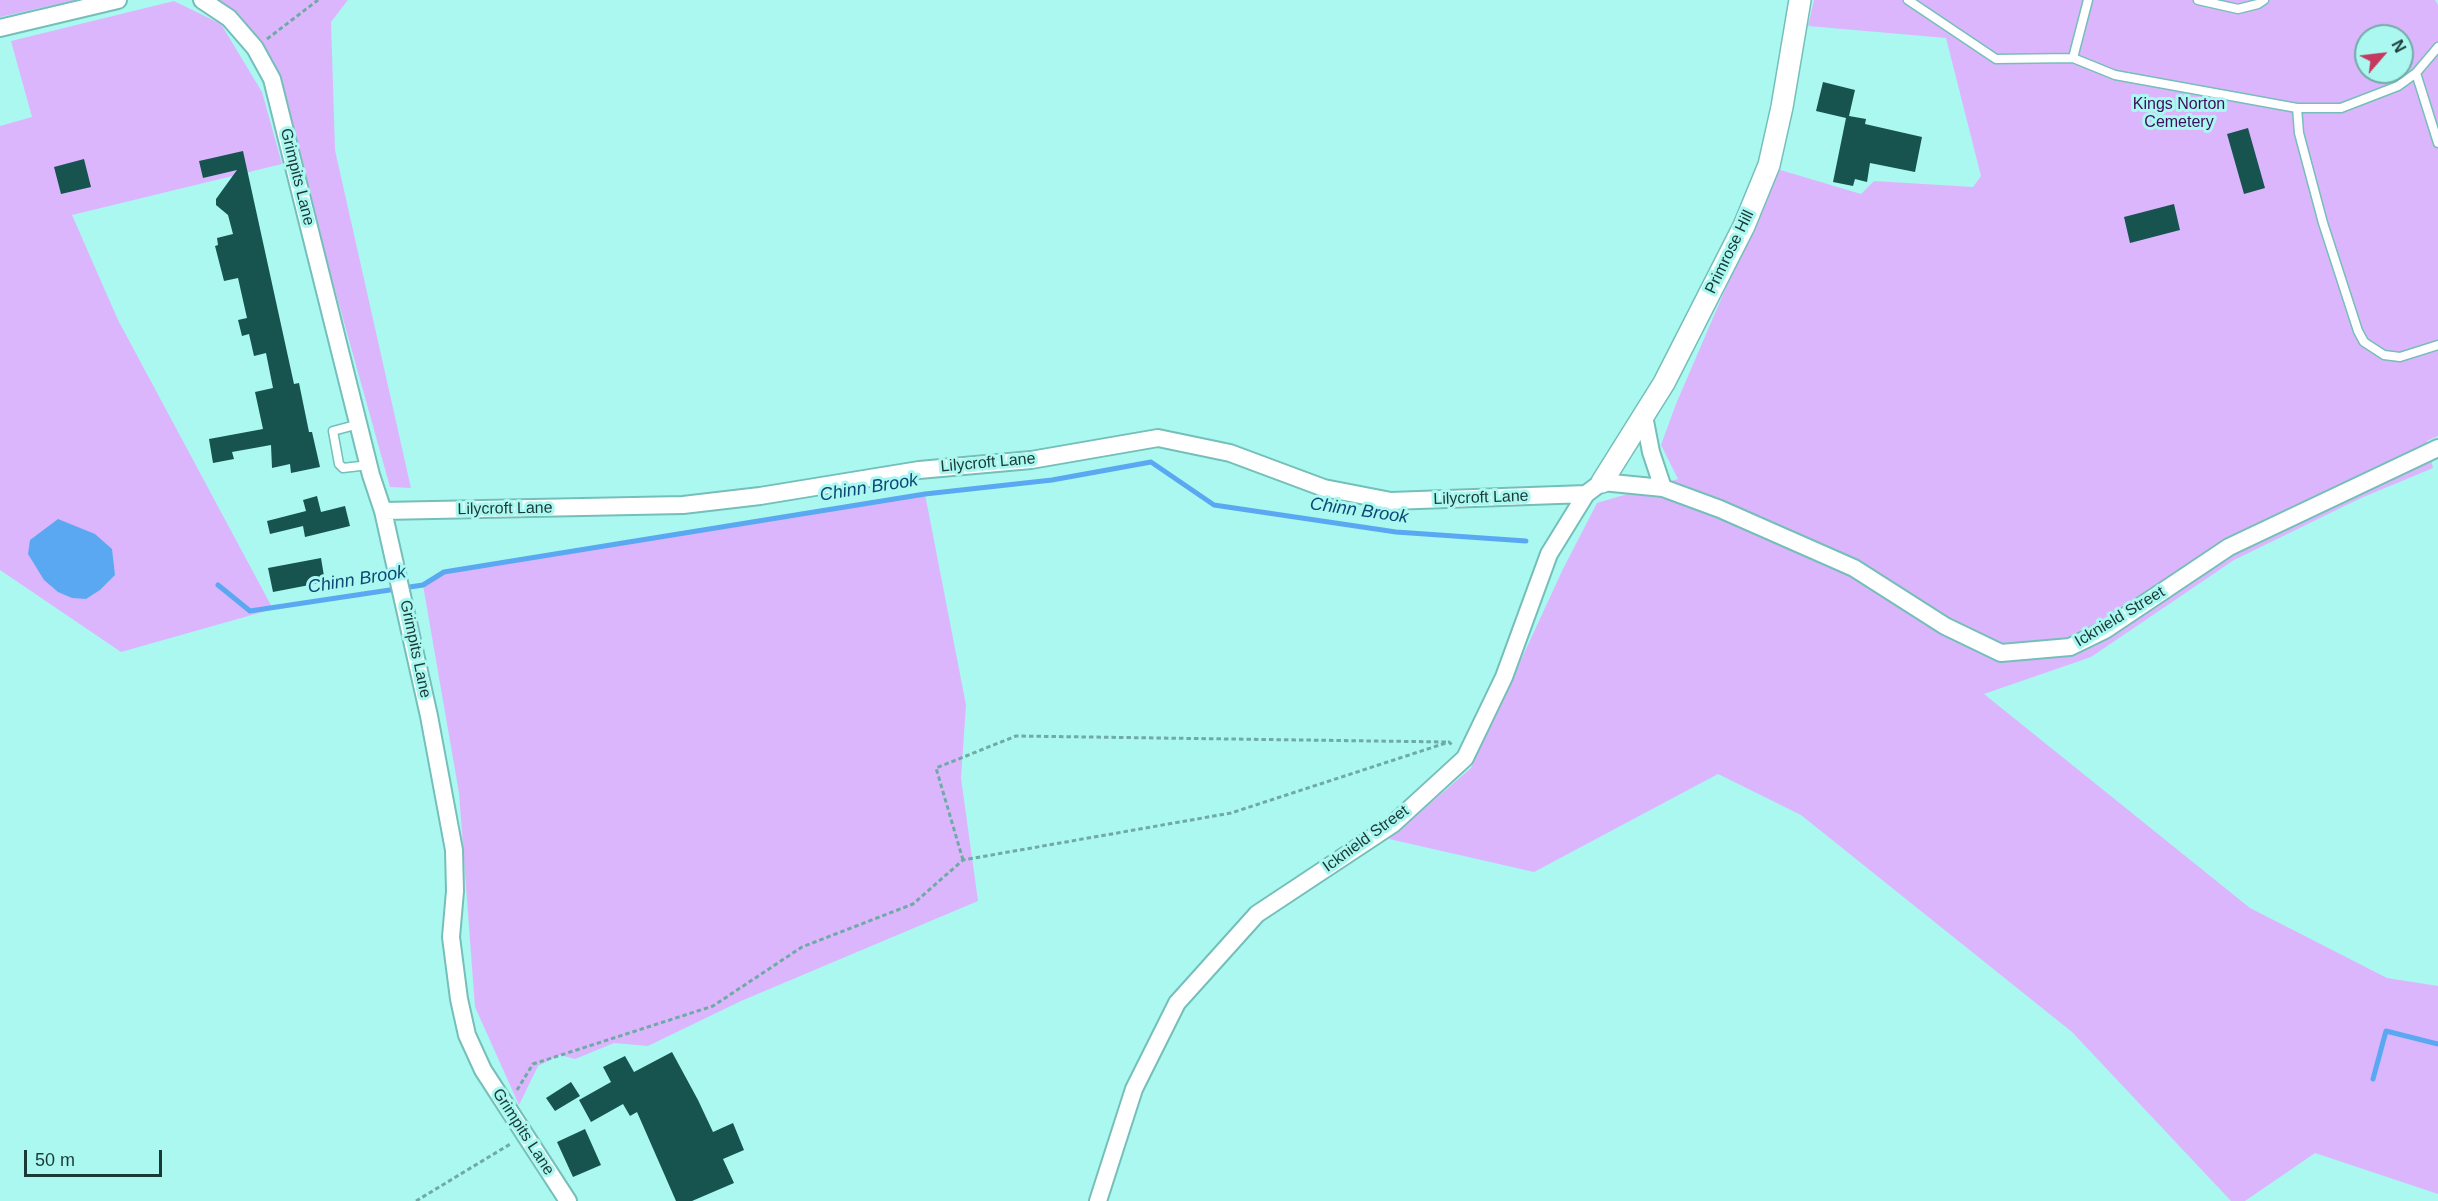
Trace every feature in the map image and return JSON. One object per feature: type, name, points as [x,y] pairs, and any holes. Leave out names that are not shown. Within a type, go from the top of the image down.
[{"type":"street","points":[[0,28],[118,0]]},
{"type":"street","name":"Grimpits Lane","points":[[202,0],[229,18],[255,48],[272,79],[358,424],[383,511],[429,716],[454,850],[455,891],[451,937],[459,999],[467,1035],[483,1070],[568,1201]]},
{"type":"street","name":"Primrose Hill","points":[[1594,488],[1664,383],[1744,226],[1769,165],[1782,107],[1800,0]]},
{"type":"street","points":[[1644,416],[1651,452],[1663,488]]},
{"type":"street","name":"Lilycroft Lane","points":[[383,511],[683,505],[760,496],[919,470],[1031,460],[1158,438],[1230,453],[1324,488],[1391,501],[1594,488]]},
{"type":"street","name":"Icknield Street","points":[[1098,1201],[1134,1089],[1177,1003],[1257,914],[1393,824],[1465,758],[1504,677],[1549,554],[1594,488],[1663,488],[1720,509],[1854,568],[1945,626],[2001,652],[2070,647],[2105,630],[2229,547],[2438,448]]},
{"type":"lane","points":[[1908,0],[1996,59],[2073,58],[2115,75],[2297,108],[2341,108],[2398,86],[2416,73],[2438,47]]},
{"type":"lane","points":[[2073,58],[2088,0]]},
{"type":"lane","points":[[2198,0],[2238,9],[2258,4],[2264,0]]},
{"type":"lane","points":[[2416,73],[2438,143]]},
{"type":"lane","points":[[2297,108],[2299,133],[2323,223],[2361,337],[2364,342],[2384,355],[2400,357],[2438,345]]},
{"type":"lane","points":[[358,424],[333,431],[339,464],[343,468],[369,465]]},
{"type":"path","points":[[255,48],[318,0]]},
{"type":"path","points":[[963,860],[936,768],[1016,736],[1449,742],[1465,758]]},
{"type":"path","points":[[507,1107],[533,1064],[713,1006],[802,947],[913,904],[963,860],[1231,813],[1449,742]]},
{"type":"path","points":[[416,1201],[525,1136]]},
{"type":"green space","points":[[0,0],[76,0],[0,17]]},
{"type":"green space","points":[[220,0],[348,0],[331,22],[335,150],[411,488],[390,487],[270,57]]},
{"type":"green space","name":"Kings Norton Cemetery","points":[[1814,0],[2435,0],[2438,5],[2438,436],[2427,441],[2433,468],[2361,498],[2234,560],[2091,657],[1984,694],[2250,908],[2387,978],[2438,986],[2438,1194],[2315,1153],[2245,1201],[2231,1201],[2072,1032],[1801,815],[1718,774],[1534,872],[1389,839],[1471,768],[1563,569],[1597,503],[1678,479],[1661,445],[1676,404],[1777,169],[1861,194],[1874,181],[1973,187],[1981,176],[1946,38],[1808,26]]},
{"type":"green space","points":[[174,1],[221,24],[262,92],[282,164],[72,215],[118,320],[273,609],[121,652],[0,570],[0,126],[32,117],[11,41]]},
{"type":"green space","points":[[925,494],[966,705],[961,778],[978,901],[741,1001],[648,1046],[614,1043],[575,1059],[560,1055],[538,1066],[519,1105],[475,1007],[459,793],[423,585],[444,572]]},
{"type":"water","points":[[58,519],[95,534],[112,549],[115,575],[100,590],[86,599],[72,598],[58,592],[44,580],[28,554],[30,540]]},
{"type":"building","points":[[1823,82],[1855,90],[1849,116],[1866,119],[1865,124],[1922,137],[1915,172],[1870,163],[1867,182],[1855,179],[1853,186],[1833,182],[1846,118],[1816,111]]},
{"type":"building","points":[[2248,128],[2265,188],[2244,194],[2227,134]]},
{"type":"building","points":[[243,151],[294,384],[299,383],[309,432],[312,432],[320,467],[291,473],[290,464],[272,468],[271,445],[232,452],[234,459],[213,463],[209,439],[263,429],[255,392],[273,388],[266,353],[254,356],[249,334],[242,336],[238,320],[247,318],[238,278],[224,281],[215,246],[218,245],[217,238],[233,234],[228,215],[216,205],[216,199],[237,170],[203,178],[199,161]]},
{"type":"building","points":[[84,159],[91,187],[61,194],[54,167]]},
{"type":"building","points":[[2174,204],[2180,230],[2130,243],[2124,217]]},
{"type":"building","points":[[317,496],[321,512],[345,506],[350,526],[305,537],[303,526],[270,534],[267,521],[306,511],[303,500]]},
{"type":"building","points":[[321,558],[325,582],[273,592],[268,568]]},
{"type":"building","points":[[672,1052],[713,1132],[733,1123],[744,1150],[723,1159],[734,1183],[692,1201],[676,1201],[637,1112],[630,1116],[623,1104],[591,1122],[579,1100],[611,1082],[603,1067],[625,1056],[634,1072]]},
{"type":"building","points":[[571,1082],[580,1096],[555,1111],[546,1098]]},
{"type":"building","points":[[585,1129],[601,1165],[573,1177],[557,1142]]},
{"type":"waterway","name":"Chinn Brook","points":[[218,585],[250,611],[423,585],[444,572],[925,494],[1052,480],[1151,462],[1214,505],[1396,532],[1526,541]]},
{"type":"waterway","name":"Chinn Brook","points":[[2373,1079],[2386,1031],[2438,1044]]}]
